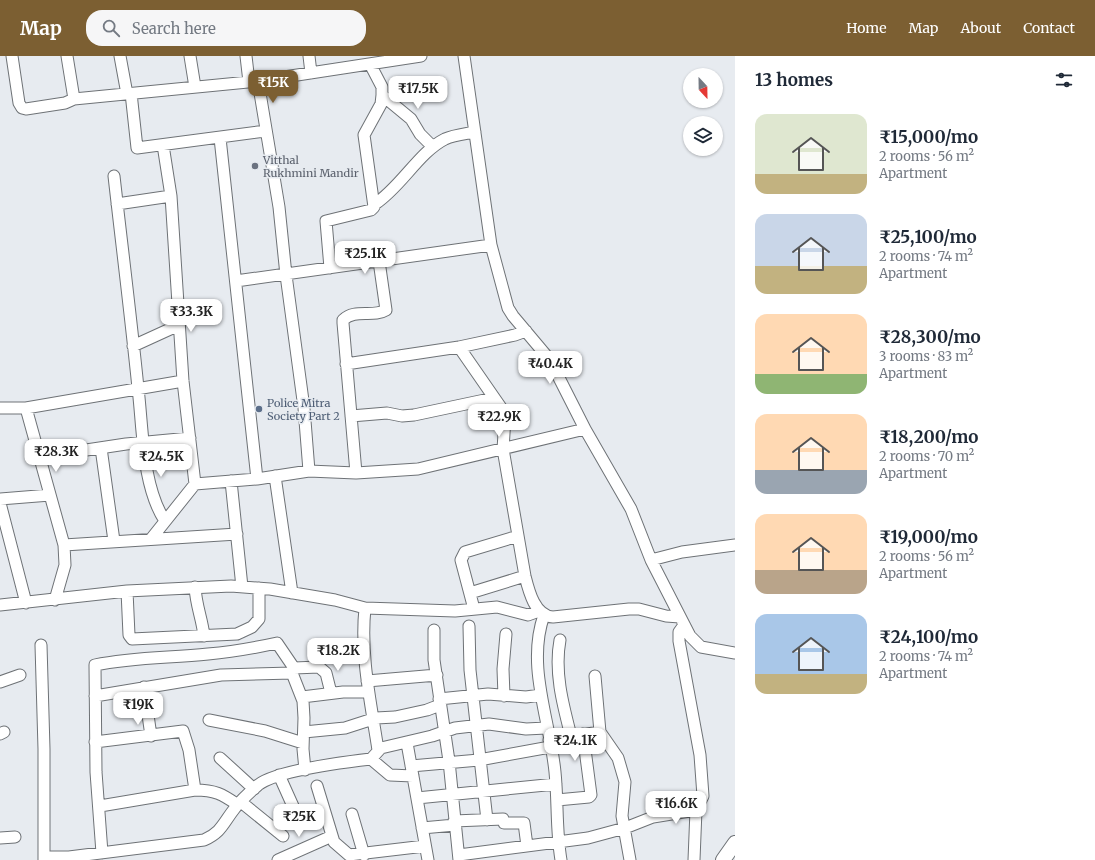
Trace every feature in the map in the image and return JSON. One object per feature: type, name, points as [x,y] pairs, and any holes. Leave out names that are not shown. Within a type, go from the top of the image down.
[{"type":"main road","points":[[723,860],[735,843]]},
{"type":"street","points":[[12,56],[19,103],[22,108],[26,109],[65,103],[74,99],[254,81],[311,73],[365,62],[422,56]]},
{"type":"street","points":[[67,56],[74,99]]},
{"type":"street","points":[[120,56],[129,94],[137,148],[265,131]]},
{"type":"street","points":[[190,56],[195,87]]},
{"type":"street","points":[[246,56],[254,81],[265,131],[279,207],[286,275],[304,408],[309,471]]},
{"type":"street","points":[[309,56],[311,73]]},
{"type":"street","points":[[464,56],[491,245],[508,308],[550,360],[585,429],[631,509],[651,560],[690,636],[701,647],[735,653]]},
{"type":"street","points":[[365,62],[382,87],[381,104],[364,135],[375,204]]},
{"type":"street","points":[[382,95],[411,119],[420,134],[433,147]]},
{"type":"street","points":[[330,268],[326,221],[371,210],[375,204],[394,190],[433,147],[452,136],[475,132]]},
{"type":"street","points":[[220,138],[257,479]]},
{"type":"street","points":[[151,539],[195,484],[183,381],[171,196],[163,145]]},
{"type":"street","points":[[114,176],[138,389],[142,442],[152,489],[160,513],[165,521]]},
{"type":"street","points":[[117,204],[171,196]]},
{"type":"street","points":[[236,281],[491,245]]},
{"type":"street","points":[[356,473],[343,320],[351,314],[386,310],[387,307],[380,261]]},
{"type":"street","points":[[133,346],[179,325]]},
{"type":"street","points":[[346,364],[459,347],[515,335],[526,331]]},
{"type":"street","points":[[459,347],[502,409],[505,418],[503,449],[525,576],[529,591],[542,613],[539,634],[538,665],[541,695],[556,784],[561,860]]},
{"type":"street","points":[[0,408],[26,408],[183,381]]},
{"type":"street","points":[[351,416],[380,413],[402,416],[414,415],[494,398]]},
{"type":"street","points":[[26,408],[64,545],[65,565],[55,600]]},
{"type":"street","points":[[195,484],[257,479],[309,471],[356,473],[418,469],[585,429]]},
{"type":"street","points":[[40,458],[142,442],[190,438]]},
{"type":"street","points":[[101,448],[114,541]]},
{"type":"street","points":[[275,476],[292,593]]},
{"type":"street","points":[[231,481],[242,587]]},
{"type":"street","points":[[0,498],[50,495]]},
{"type":"street","points":[[0,503],[26,603]]},
{"type":"street","points":[[64,545],[237,534]]},
{"type":"street","points":[[474,609],[461,560],[465,552],[518,536]]},
{"type":"street","points":[[651,560],[682,552],[735,545]]},
{"type":"street","points":[[470,593],[525,576]]},
{"type":"street","points":[[0,605],[127,591],[195,587],[242,587],[259,588],[335,600],[365,608],[445,611],[505,608],[528,614],[542,613],[553,617],[629,608],[639,609],[682,621]]},
{"type":"street","points":[[195,587],[196,604],[203,622],[204,636]]},
{"type":"street","points":[[127,591],[131,638],[231,635],[256,624],[259,619],[259,588]]},
{"type":"street","points":[[365,608],[363,625],[374,755],[390,775],[449,762],[479,760],[550,743],[570,736],[600,732]]},
{"type":"street","points":[[682,621],[678,641],[700,756],[703,796],[696,810],[694,860]]},
{"type":"street","points":[[469,626],[472,695],[487,820]]},
{"type":"street","points":[[434,630],[434,660],[449,762],[459,858],[559,841],[588,838],[625,828],[653,817],[696,810]]},
{"type":"street","points":[[504,696],[503,669],[506,634]]},
{"type":"street","points":[[560,640],[558,650],[559,676],[570,736]]},
{"type":"street","points":[[102,853],[95,742],[95,665],[148,657],[207,654],[250,649],[278,643],[293,671],[302,696],[305,770]]},
{"type":"street","points":[[40,645],[44,749],[44,858],[69,858],[204,840],[215,835],[226,824],[239,804],[254,789],[260,784],[279,775],[374,755],[381,748],[407,743],[444,731],[475,725],[506,725],[526,729],[546,728]]},
{"type":"street","points":[[95,696],[221,675],[293,671],[319,666],[326,673],[331,693]]},
{"type":"street","points":[[0,682],[20,675]]},
{"type":"street","points":[[302,696],[331,693],[437,675]]},
{"type":"street","points":[[595,676],[600,732],[622,766],[625,782],[622,810],[630,860]]},
{"type":"street","points":[[144,688],[151,736]]},
{"type":"street","points":[[209,720],[304,737],[345,728],[384,716],[395,717],[427,710],[440,702],[472,695],[488,694],[526,697],[541,695]]},
{"type":"street","points":[[95,742],[184,731],[195,790]]},
{"type":"street","points":[[557,800],[588,797],[591,795],[583,734]]},
{"type":"street","points":[[407,743],[428,860]]},
{"type":"street","points":[[220,758],[254,789]]},
{"type":"street","points":[[279,775],[301,824]]},
{"type":"street","points":[[417,798],[556,784]]},
{"type":"street","points":[[316,786],[334,842],[349,855],[364,855],[425,846]]},
{"type":"street","points":[[100,806],[195,790],[211,790],[239,804],[283,836]]},
{"type":"street","points":[[352,814],[364,855]]},
{"type":"street","points":[[422,828],[455,823],[503,819],[504,823],[524,823],[527,846]]},
{"type":"street","points":[[278,860],[332,836]]},
{"type":"street","points":[[0,838],[15,837]]},
{"type":"place","name":"Vitthal Rukhmini Mandir","points":[[255,166]]},
{"type":"place","name":"Police Mitra Society Part 2","points":[[259,409]]}]
